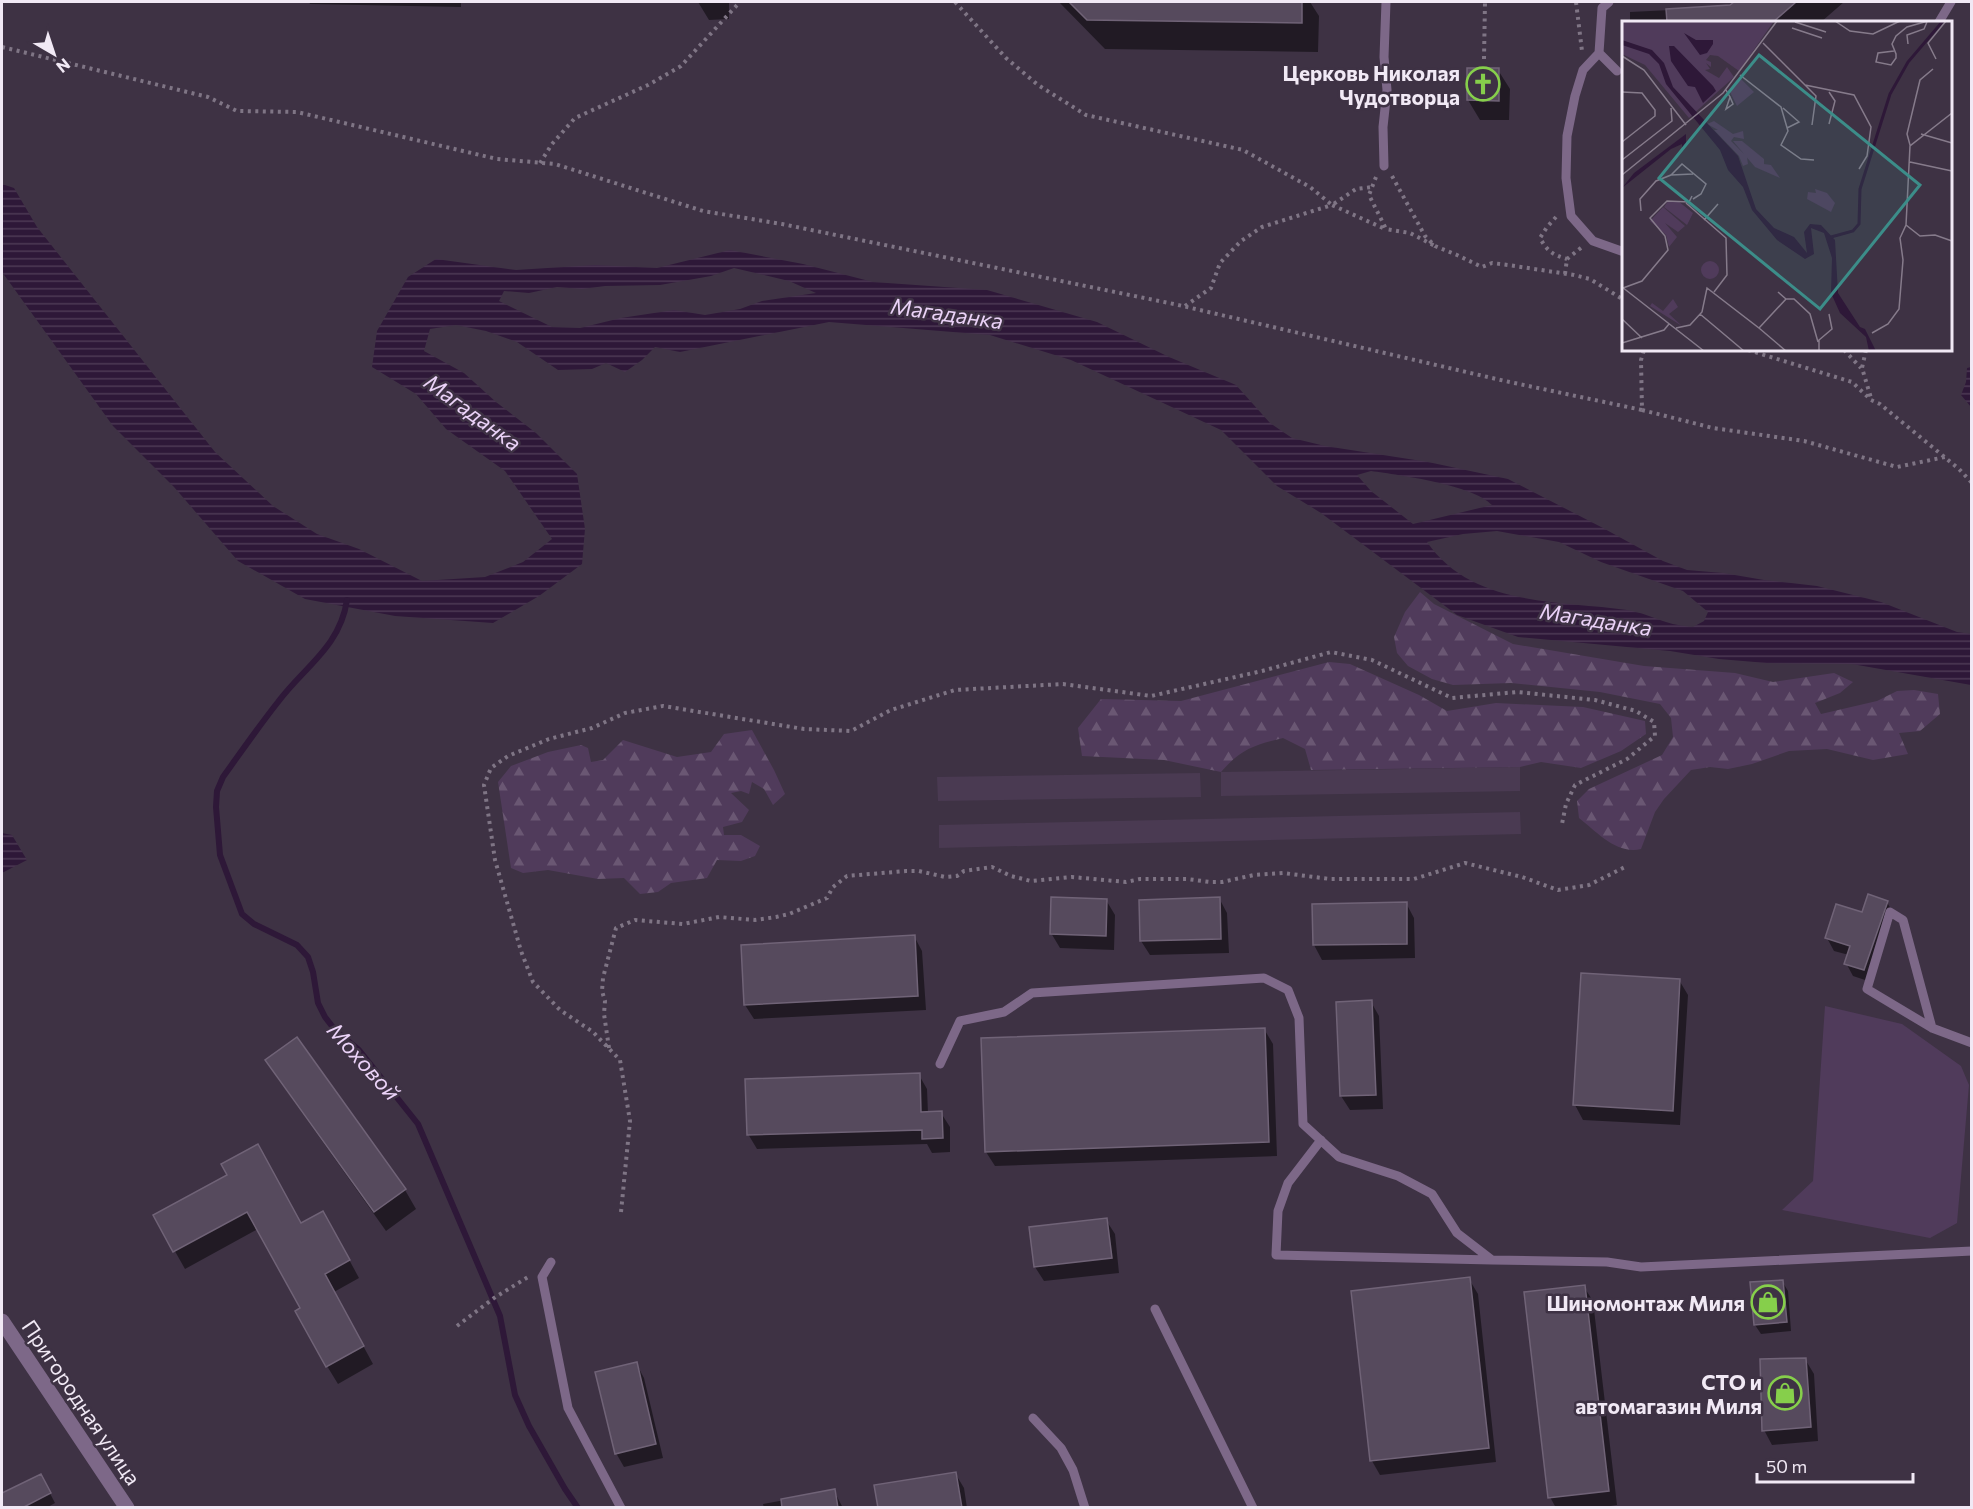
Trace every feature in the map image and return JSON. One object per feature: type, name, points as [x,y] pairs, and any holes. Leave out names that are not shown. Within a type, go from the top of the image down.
[{"type":"street","name":"Пригородная улица","points":[[2,1321],[127,1508]]},
{"type":"lane","points":[[1384,167],[1383,127],[1387,90],[1384,57],[1386,2]]},
{"type":"lane","points":[[1609,2],[1602,8],[1599,53],[1583,70],[1575,96],[1567,136],[1566,178],[1571,216],[1593,241],[1622,252]]},
{"type":"lane","points":[[1940,21],[1950,2]]},
{"type":"lane","points":[[1599,53],[1617,71]]},
{"type":"lane","points":[[1932,1028],[1903,920],[1890,912],[1867,989],[1932,1028],[1971,1043]]},
{"type":"lane","points":[[940,1064],[960,1021],[1004,1012],[1032,993],[1264,978],[1288,990],[1299,1018],[1303,1124],[1340,1157],[1398,1176],[1432,1194],[1457,1233],[1492,1260]]},
{"type":"lane","points":[[1321,1140],[1288,1183],[1278,1211],[1276,1255],[1607,1262],[1641,1267],[1971,1251]]},
{"type":"lane","points":[[551,1262],[543,1276],[568,1408],[621,1508]]},
{"type":"lane","points":[[1155,1309],[1253,1508]]},
{"type":"lane","points":[[1033,1418],[1061,1448],[1073,1470],[1085,1508]]},
{"type":"path","points":[[540,163],[552,144],[575,118],[648,85],[681,66],[738,4],[737,2]]},
{"type":"path","points":[[955,2],[1006,58],[1038,85],[1086,115],[1243,150],[1310,187],[1332,205],[1386,229],[1410,233],[1482,267],[1492,263],[1590,279],[1622,299]]},
{"type":"path","points":[[1484,58],[1485,2]]},
{"type":"path","points":[[1576,2],[1583,70]]},
{"type":"path","points":[[2,47],[208,97],[237,111],[297,112],[497,159],[555,164],[703,211],[782,224],[1185,306],[1713,428],[1804,441],[1897,466],[1945,457]]},
{"type":"path","points":[[1386,229],[1369,195],[1384,167],[1425,236],[1435,246]]},
{"type":"path","points":[[1185,306],[1211,288],[1220,263],[1248,236],[1262,227],[1332,205],[1356,189],[1372,187]]},
{"type":"path","points":[[1567,259],[1553,255],[1545,248],[1540,238],[1558,215],[1571,216]]},
{"type":"path","points":[[1565,274],[1567,259],[1593,241]]},
{"type":"path","points":[[1642,410],[1641,360],[1644,351]]},
{"type":"path","points":[[1751,351],[1852,382],[1871,400],[1880,404],[1945,457],[1971,483]]},
{"type":"path","points":[[1845,351],[1862,368]]},
{"type":"path","points":[[1866,351],[1862,368],[1871,400]]},
{"type":"path","points":[[621,1212],[630,1121],[620,1060],[593,1032],[560,1010],[533,982],[521,951],[495,860],[484,785],[491,768],[508,756],[549,739],[592,728],[626,712],[663,706],[804,729],[851,731],[891,710],[955,690],[1063,684],[1151,696],[1262,671],[1331,652],[1371,660],[1452,698],[1517,692],[1595,700],[1636,711],[1654,722],[1655,736],[1627,759],[1575,784],[1566,804],[1562,824]]},
{"type":"path","points":[[609,1049],[602,991],[603,978],[616,928],[635,920],[682,924],[719,917],[755,920],[782,915],[827,898],[833,887],[847,876],[919,871],[945,877],[957,876],[964,871],[992,867],[1011,876],[1040,881],[1072,877],[1126,882],[1140,879],[1222,882],[1254,875],[1283,873],[1330,879],[1390,880],[1433,875],[1465,863],[1522,877],[1558,890],[1589,885],[1627,866]]},
{"type":"path","points":[[458,1326],[485,1303],[551,1262]]},
{"type":"shaded area","points":[[1520,767],[1520,791],[1221,796],[1221,772]]},
{"type":"shaded area","points":[[1200,773],[1201,797],[938,801],[937,777]]},
{"type":"shaded area","points":[[1520,812],[1521,834],[939,848],[939,825]]},
{"type":"green space","points":[[1420,592],[1434,604],[1513,644],[1644,666],[1735,673],[1773,682],[1834,673],[1853,682],[1840,693],[1815,703],[1821,714],[1877,701],[1897,691],[1914,690],[1938,694],[1940,714],[1920,731],[1899,733],[1908,754],[1873,760],[1827,749],[1789,751],[1752,764],[1728,769],[1710,767],[1691,770],[1655,812],[1641,849],[1624,849],[1600,836],[1579,818],[1577,801],[1589,789],[1662,755],[1673,737],[1671,718],[1660,704],[1600,692],[1511,683],[1453,685],[1432,679],[1408,666],[1397,653],[1394,637],[1405,612]]},
{"type":"green space","points":[[1329,662],[1350,664],[1419,695],[1447,711],[1496,703],[1583,707],[1645,721],[1646,734],[1621,751],[1581,768],[1541,762],[1520,767],[1311,770],[1305,749],[1283,738],[1249,749],[1235,758],[1221,772],[1164,760],[1082,756],[1078,728],[1101,699],[1181,701]]},
{"type":"green space","points":[[752,730],[785,794],[773,805],[764,789],[752,782],[749,794],[741,791],[731,793],[749,810],[742,822],[723,827],[724,835],[741,835],[760,846],[755,856],[741,861],[717,860],[707,878],[671,883],[658,892],[640,894],[624,878],[598,879],[548,870],[523,873],[511,868],[498,782],[511,766],[548,752],[581,745],[588,748],[591,762],[603,760],[623,740],[677,757],[711,752],[724,734]]},
{"type":"green space","points":[[1825,1006],[1902,1024],[1961,1066],[1969,1085],[1957,1223],[1930,1238],[1782,1210],[1813,1181]]},
{"type":"water","name":"Магаданка","points":[[2,184],[14,188],[37,227],[215,452],[273,506],[317,534],[359,549],[422,581],[485,577],[523,562],[552,539],[505,471],[446,429],[416,394],[372,367],[377,331],[408,277],[436,259],[516,270],[595,265],[657,268],[730,250],[803,264],[873,282],[987,290],[1097,322],[1169,357],[1236,385],[1270,423],[1292,438],[1508,479],[1663,561],[1687,570],[1817,586],[1881,602],[1957,632],[1971,634],[1971,685],[1852,664],[1767,663],[1719,659],[1670,651],[1518,637],[1457,615],[1321,513],[1277,486],[1221,430],[1071,360],[990,335],[829,322],[680,352],[655,347],[625,372],[606,363],[592,369],[558,370],[517,342],[486,331],[456,325],[430,329],[424,351],[464,373],[536,433],[577,474],[585,529],[582,564],[539,596],[493,623],[395,616],[305,599],[238,561],[174,487],[113,426],[2,272]],"holes":[[[734,268],[789,281],[816,293],[762,301],[740,309],[705,315],[674,310],[621,318],[580,328],[552,327],[499,301],[504,291],[529,293],[557,287],[582,289],[605,286],[660,285],[711,276]],[[1371,471],[1435,482],[1469,492],[1492,505],[1413,524],[1371,491],[1357,475]],[[1497,531],[1559,542],[1601,562],[1683,591],[1708,612],[1704,621],[1693,627],[1673,624],[1627,610],[1518,597],[1492,589],[1467,579],[1446,563],[1427,542],[1463,534]]]},
{"type":"water","points":[[1972,367],[1971,407],[1961,395],[1966,382],[1967,368]]},
{"type":"water","points":[[2,833],[12,835],[27,860],[2,873]]},
{"type":"building","points":[[1069,2],[1302,2],[1302,23],[1087,20]]},
{"type":"building","points":[[1734,2],[1796,2],[1774,21],[1667,21],[1666,9],[1730,5]]},
{"type":"building","name":"Церковь Николая Чудотворца","points":[[1467,68],[1499,68],[1499,101],[1467,100]]},
{"type":"building","points":[[1868,894],[1888,901],[1864,970],[1844,964],[1850,946],[1825,938],[1836,904],[1862,912]]},
{"type":"building","points":[[1051,897],[1107,899],[1106,936],[1050,934]]},
{"type":"building","points":[[1220,897],[1221,939],[1140,941],[1139,900]]},
{"type":"building","points":[[1407,902],[1407,944],[1313,945],[1312,904]]},
{"type":"building","points":[[915,935],[918,996],[744,1005],[741,945]]},
{"type":"building","points":[[1581,973],[1680,979],[1673,1111],[1573,1105]]},
{"type":"building","points":[[1372,1000],[1376,1095],[1340,1096],[1336,1002]]},
{"type":"building","points":[[1265,1028],[1269,1142],[985,1152],[981,1038]]},
{"type":"building","points":[[297,1037],[406,1189],[374,1212],[265,1060]]},
{"type":"building","points":[[920,1073],[921,1112],[942,1111],[943,1138],[922,1139],[922,1130],[747,1135],[745,1079]]},
{"type":"building","points":[[258,1144],[301,1223],[323,1211],[350,1260],[325,1274],[364,1346],[326,1367],[295,1311],[300,1308],[247,1212],[173,1252],[153,1215],[227,1175],[221,1164]]},
{"type":"building","points":[[1107,1218],[1112,1258],[1034,1267],[1029,1227]]},
{"type":"building","points":[[1470,1277],[1489,1448],[1370,1461],[1351,1291]]},
{"type":"building","name":"Шиномонтаж Миля","points":[[1783,1280],[1787,1322],[1754,1325],[1750,1282]]},
{"type":"building","points":[[1585,1285],[1609,1491],[1548,1498],[1524,1292]]},
{"type":"building","name":"СТО и автомагазин Миля","points":[[1806,1358],[1811,1427],[1762,1431],[1760,1359]]},
{"type":"building","points":[[637,1362],[656,1444],[615,1454],[595,1372]]},
{"type":"building","points":[[956,1472],[962,1508],[878,1508],[874,1485]]},
{"type":"building","points":[[41,1474],[51,1493],[22,1508],[2,1508],[2,1493]]},
{"type":"building","points":[[835,1489],[838,1508],[782,1508],[781,1499]]},
{"type":"waterway","name":"Моховой","points":[[347,600],[337,631],[329,644],[288,689],[223,777],[217,791],[216,807],[220,855],[242,914],[254,924],[297,945],[308,957],[318,1003],[325,1017],[335,1030],[359,1050],[418,1124],[500,1316],[515,1395],[529,1426],[578,1508]]},
{"type":"place","name":"Церковь Николая Чудотворца","points":[[1483,84]]},
{"type":"place","name":"Шиномонтаж Миля","points":[[1768,1302]]},
{"type":"place","name":"СТО и автомагазин Миля","points":[[1785,1393]]}]
